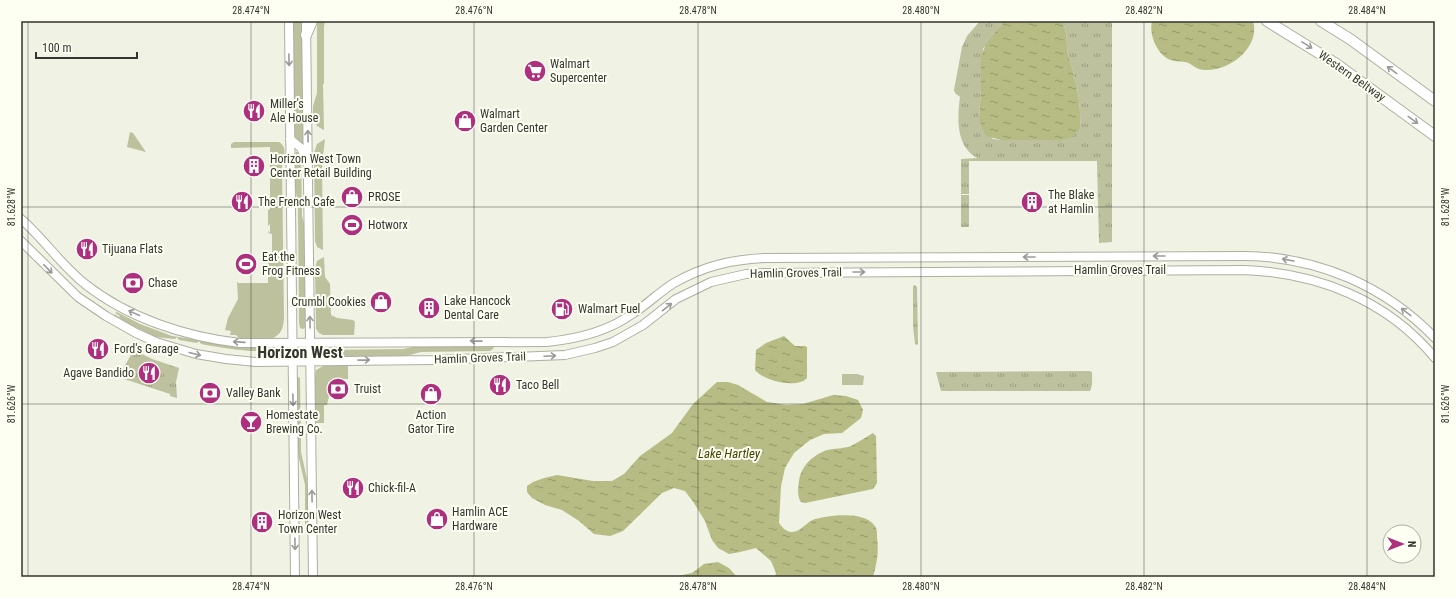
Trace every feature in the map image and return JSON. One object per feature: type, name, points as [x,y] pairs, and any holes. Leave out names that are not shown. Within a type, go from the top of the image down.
[{"type":"highway","points":[[306,35],[312,21]]},
{"type":"highway","points":[[1321,21],[1350,39],[1435,101]]},
{"type":"highway","name":"Western Beltway","points":[[1270,23],[1335,63],[1435,136]]},
{"type":"street","points":[[289,21],[295,577]]},
{"type":"street","points":[[306,21],[313,577]]},
{"type":"street","points":[[290,139],[301,148],[309,166]]},
{"type":"street","name":"Hamlin Groves Trail","points":[[21,220],[85,284],[117,305],[138,315],[183,332],[214,339],[254,343],[463,341],[546,342],[570,340],[588,335],[618,323],[632,315],[669,286],[706,268],[724,262],[764,258],[1250,256],[1280,258],[1318,266],[1364,285],[1416,319],[1435,338]]},
{"type":"street","name":"Hamlin Groves Trail","points":[[21,241],[78,297],[106,316],[146,338],[178,349],[214,358],[256,362],[550,356],[580,352],[613,342],[629,334],[643,326],[676,299],[711,282],[746,274],[764,272],[1229,270],[1263,270],[1289,274],[1312,279],[1342,290],[1369,303],[1391,317],[1410,333],[1435,358]]},
{"type":"green space","points":[[293,21],[302,21],[304,147],[294,135]]},
{"type":"green space","points":[[317,21],[325,21],[323,84],[324,130],[317,126],[313,119],[313,106],[317,93]]},
{"type":"green space","points":[[980,21],[1004,21],[983,49],[979,118],[983,127],[993,139],[1062,140],[1080,129],[1080,122],[1077,89],[1068,54],[1066,34],[1062,21],[1112,21],[1112,242],[1099,243],[1097,161],[969,161],[969,194],[961,194],[961,159],[978,158],[965,147],[962,140],[958,114],[960,97],[954,90],[962,47],[967,36]]},
{"type":"green space","points":[[130,132],[133,133],[146,152],[127,147]]},
{"type":"green space","points":[[325,139],[322,165],[323,250],[317,247],[315,241],[314,153],[317,144]]},
{"type":"green space","points":[[234,142],[279,142],[284,147],[282,166],[284,319],[281,331],[277,336],[271,339],[239,338],[236,335],[230,335],[231,331],[225,330],[228,318],[238,299],[237,281],[238,283],[268,283],[268,254],[272,254],[272,234],[268,233],[268,231],[270,233],[270,224],[268,226],[268,210],[270,209],[270,147],[231,148],[231,144]]},
{"type":"green space","points":[[296,152],[301,154],[302,216],[306,231],[306,327],[303,329],[300,328],[299,323],[298,205],[294,170]]},
{"type":"green space","points":[[961,195],[969,195],[969,227],[961,227]]},
{"type":"green space","points":[[324,257],[325,277],[330,284],[331,315],[337,318],[353,320],[355,322],[354,335],[323,335],[316,329],[315,268],[317,261]]},
{"type":"green space","points":[[914,285],[917,287],[917,345],[915,344],[913,326]]},
{"type":"green space","points":[[117,312],[140,324],[172,336],[248,347],[274,347],[276,349],[269,351],[239,350],[201,344],[199,341],[197,343],[179,340],[177,337],[175,339],[155,337],[115,317],[114,314],[119,317],[120,316],[115,313]]},
{"type":"green space","points":[[418,346],[492,346],[494,348],[490,351],[421,352],[406,356],[328,357],[325,354],[325,351],[328,350],[403,349]]},
{"type":"green space","points":[[134,350],[152,359],[179,368],[176,382],[177,398],[170,396],[170,394],[118,377]]},
{"type":"green space","points":[[348,364],[348,379],[337,379],[332,383],[327,405],[324,405],[324,423],[315,423],[316,370],[325,365]]},
{"type":"green space","points":[[936,372],[1092,372],[1092,384],[1090,391],[941,391]]},
{"type":"green space","points":[[842,374],[857,374],[864,376],[863,385],[842,385]]},
{"type":"green space","points":[[299,377],[301,452],[308,484],[309,531],[307,533],[305,531],[305,485],[298,454],[297,378]]},
{"type":"water","points":[[1004,21],[1062,21],[1066,34],[1068,54],[1073,70],[1080,109],[1080,129],[1072,137],[1062,140],[1001,140],[986,136],[984,133],[979,118],[981,56],[986,44]]},
{"type":"water","points":[[1152,21],[1253,21],[1254,31],[1248,48],[1241,56],[1223,67],[1214,70],[1204,70],[1187,63],[1172,61],[1161,54],[1152,36]]},
{"type":"water","points":[[784,336],[795,346],[807,347],[807,378],[803,381],[796,383],[781,382],[765,377],[755,370],[756,350],[766,343]]},
{"type":"water","name":"Lake Hartley","points":[[717,382],[728,382],[738,385],[767,402],[786,405],[803,404],[833,395],[846,396],[858,400],[863,410],[861,418],[842,433],[824,434],[810,440],[794,453],[785,468],[781,486],[779,523],[787,531],[794,532],[812,520],[839,515],[857,516],[872,522],[877,531],[878,542],[877,562],[873,577],[775,577],[776,573],[771,561],[756,548],[729,554],[718,548],[712,540],[705,521],[694,503],[685,491],[674,488],[662,493],[623,531],[610,536],[594,534],[579,521],[562,510],[545,505],[532,498],[527,492],[527,486],[533,482],[557,475],[593,481],[612,481],[624,474],[640,456],[672,433],[693,404]]},
{"type":"water","points":[[873,433],[876,436],[877,483],[873,489],[805,503],[801,502],[798,495],[799,481],[802,471],[808,462],[822,452],[851,446]]},
{"type":"water","points":[[718,562],[729,568],[737,577],[659,577],[678,576],[692,573],[704,564]]},
{"type":"place","name":"Walmart Supercenter","points":[[535,71]]},
{"type":"place","name":"Miller's Ale House","points":[[254,111]]},
{"type":"place","name":"Walmart Garden Center","points":[[465,121]]},
{"type":"place","name":"Horizon West Town Center Retail Building","points":[[254,166]]},
{"type":"place","name":"PROSE","points":[[352,197]]},
{"type":"place","name":"The French Cafe","points":[[242,202]]},
{"type":"place","name":"The Blake at Hamlin","points":[[1032,202]]},
{"type":"place","name":"Hotworx","points":[[352,225]]},
{"type":"place","name":"Tijuana Flats","points":[[87,249]]},
{"type":"place","name":"Eat the Frog Fitness","points":[[246,264]]},
{"type":"place","name":"Chase","points":[[133,283]]},
{"type":"place","name":"Crumbl Cookies","points":[[381,302]]},
{"type":"place","name":"Lake Hancock Dental Care","points":[[429,308]]},
{"type":"place","name":"Walmart Fuel","points":[[562,309]]},
{"type":"place","name":"Ford's Garage","points":[[98,349]]},
{"type":"place","name":"Agave Bandido","points":[[149,373]]},
{"type":"place","name":"Taco Bell","points":[[500,385]]},
{"type":"place","name":"Truist","points":[[338,389]]},
{"type":"place","name":"Valley Bank","points":[[210,393]]},
{"type":"place","name":"Action Gator Tire","points":[[431,394]]},
{"type":"place","name":"Homestate Brewing Co.","points":[[251,422]]},
{"type":"place","name":"Chick-fil-A","points":[[353,488]]},
{"type":"place","name":"Hamlin ACE Hardware","points":[[437,519]]},
{"type":"place","name":"Horizon West Town Center","points":[[262,522]]},
{"type":"district","name":"Horizon West","points":[[300,352]]}]
